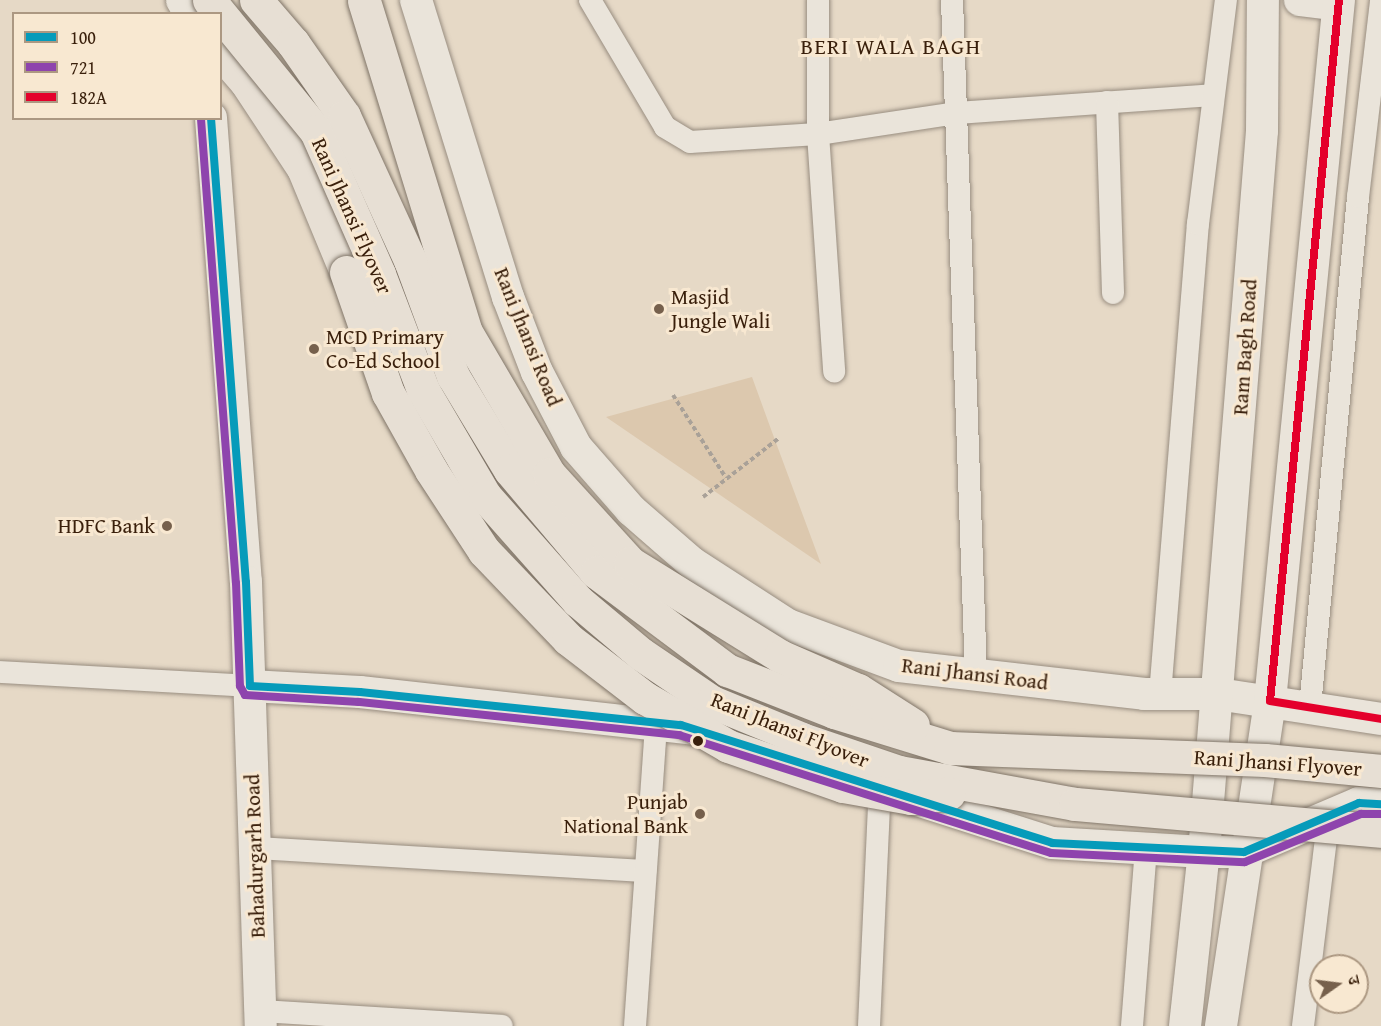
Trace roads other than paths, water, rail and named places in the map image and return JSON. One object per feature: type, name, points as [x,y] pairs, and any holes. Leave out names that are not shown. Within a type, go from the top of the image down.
[{"type":"main road","name":"Rani Jhansi Flyover","points":[[209,0],[219,12]]},
{"type":"main road","name":"Rani Jhansi Flyover","points":[[256,0],[293,43],[344,116],[410,260],[453,376],[510,470],[596,572],[727,670],[834,712],[950,748],[1265,760],[1381,771]]},
{"type":"main road","points":[[364,0],[466,332],[549,474],[630,562],[780,656],[858,690],[950,748]]},
{"type":"main road","name":"Rani Jhansi Road","points":[[416,0],[508,297],[537,372],[576,447],[630,510],[692,563],[788,625],[900,666],[1160,695],[1218,694],[1270,700],[1381,719]]},
{"type":"main road","name":"Ram Bagh Road","points":[[1185,1026],[1218,694],[1262,130],[1263,0]]},
{"type":"main road","points":[[1221,1026],[1245,852],[1270,700],[1338,3],[1300,0]]},
{"type":"main road","name":"Rani Jhansi Flyover","points":[[222,16],[316,131],[380,274],[423,390],[485,496],[578,601],[641,654],[712,702],[802,739],[899,772],[981,789],[1075,804],[1381,831]]},
{"type":"main road","points":[[222,54],[246,82],[303,168],[346,272],[388,393],[431,470],[484,551],[532,604],[599,666],[699,732],[776,764],[843,786],[911,798],[981,789]]},
{"type":"main road","points":[[210,120],[246,582],[250,687],[360,692],[668,724],[1052,843],[1204,852],[1245,852],[1359,803],[1381,804]]},
{"type":"main road","points":[[668,724],[788,625]]},
{"type":"main road","name":"Bahadurgarh Road","points":[[250,687],[261,1018]]},
{"type":"street","points":[[590,0],[665,127],[676,136],[704,144],[818,134],[957,113],[1212,95]]},
{"type":"street","points":[[818,0],[818,134],[834,371]]},
{"type":"street","points":[[952,0],[976,675]]},
{"type":"street","points":[[1160,695],[1212,95],[1226,0]]},
{"type":"street","points":[[1310,707],[1358,197],[1381,1]]},
{"type":"street","points":[[1107,102],[1113,293]]},
{"type":"street","points":[[0,672],[250,687]]},
{"type":"street","points":[[635,1026],[645,871],[668,724]]},
{"type":"street","points":[[869,1026],[880,788]]},
{"type":"street","points":[[1303,1026],[1329,814]]},
{"type":"street","points":[[255,848],[645,871]]},
{"type":"street","points":[[1132,1026],[1146,849]]},
{"type":"street","points":[[261,1018],[502,1026]]},
{"type":"place","name":"Masjid Jungle Wali","points":[[659,309]]},
{"type":"place","name":"MCD Primary Co-Ed School","points":[[314,349]]},
{"type":"place","name":"HDFC Bank","points":[[167,526]]},
{"type":"place","name":"Punjab National Bank","points":[[700,814]]},
{"type":"district","name":"BERI WALA BAGH","points":[[891,47]]}]
